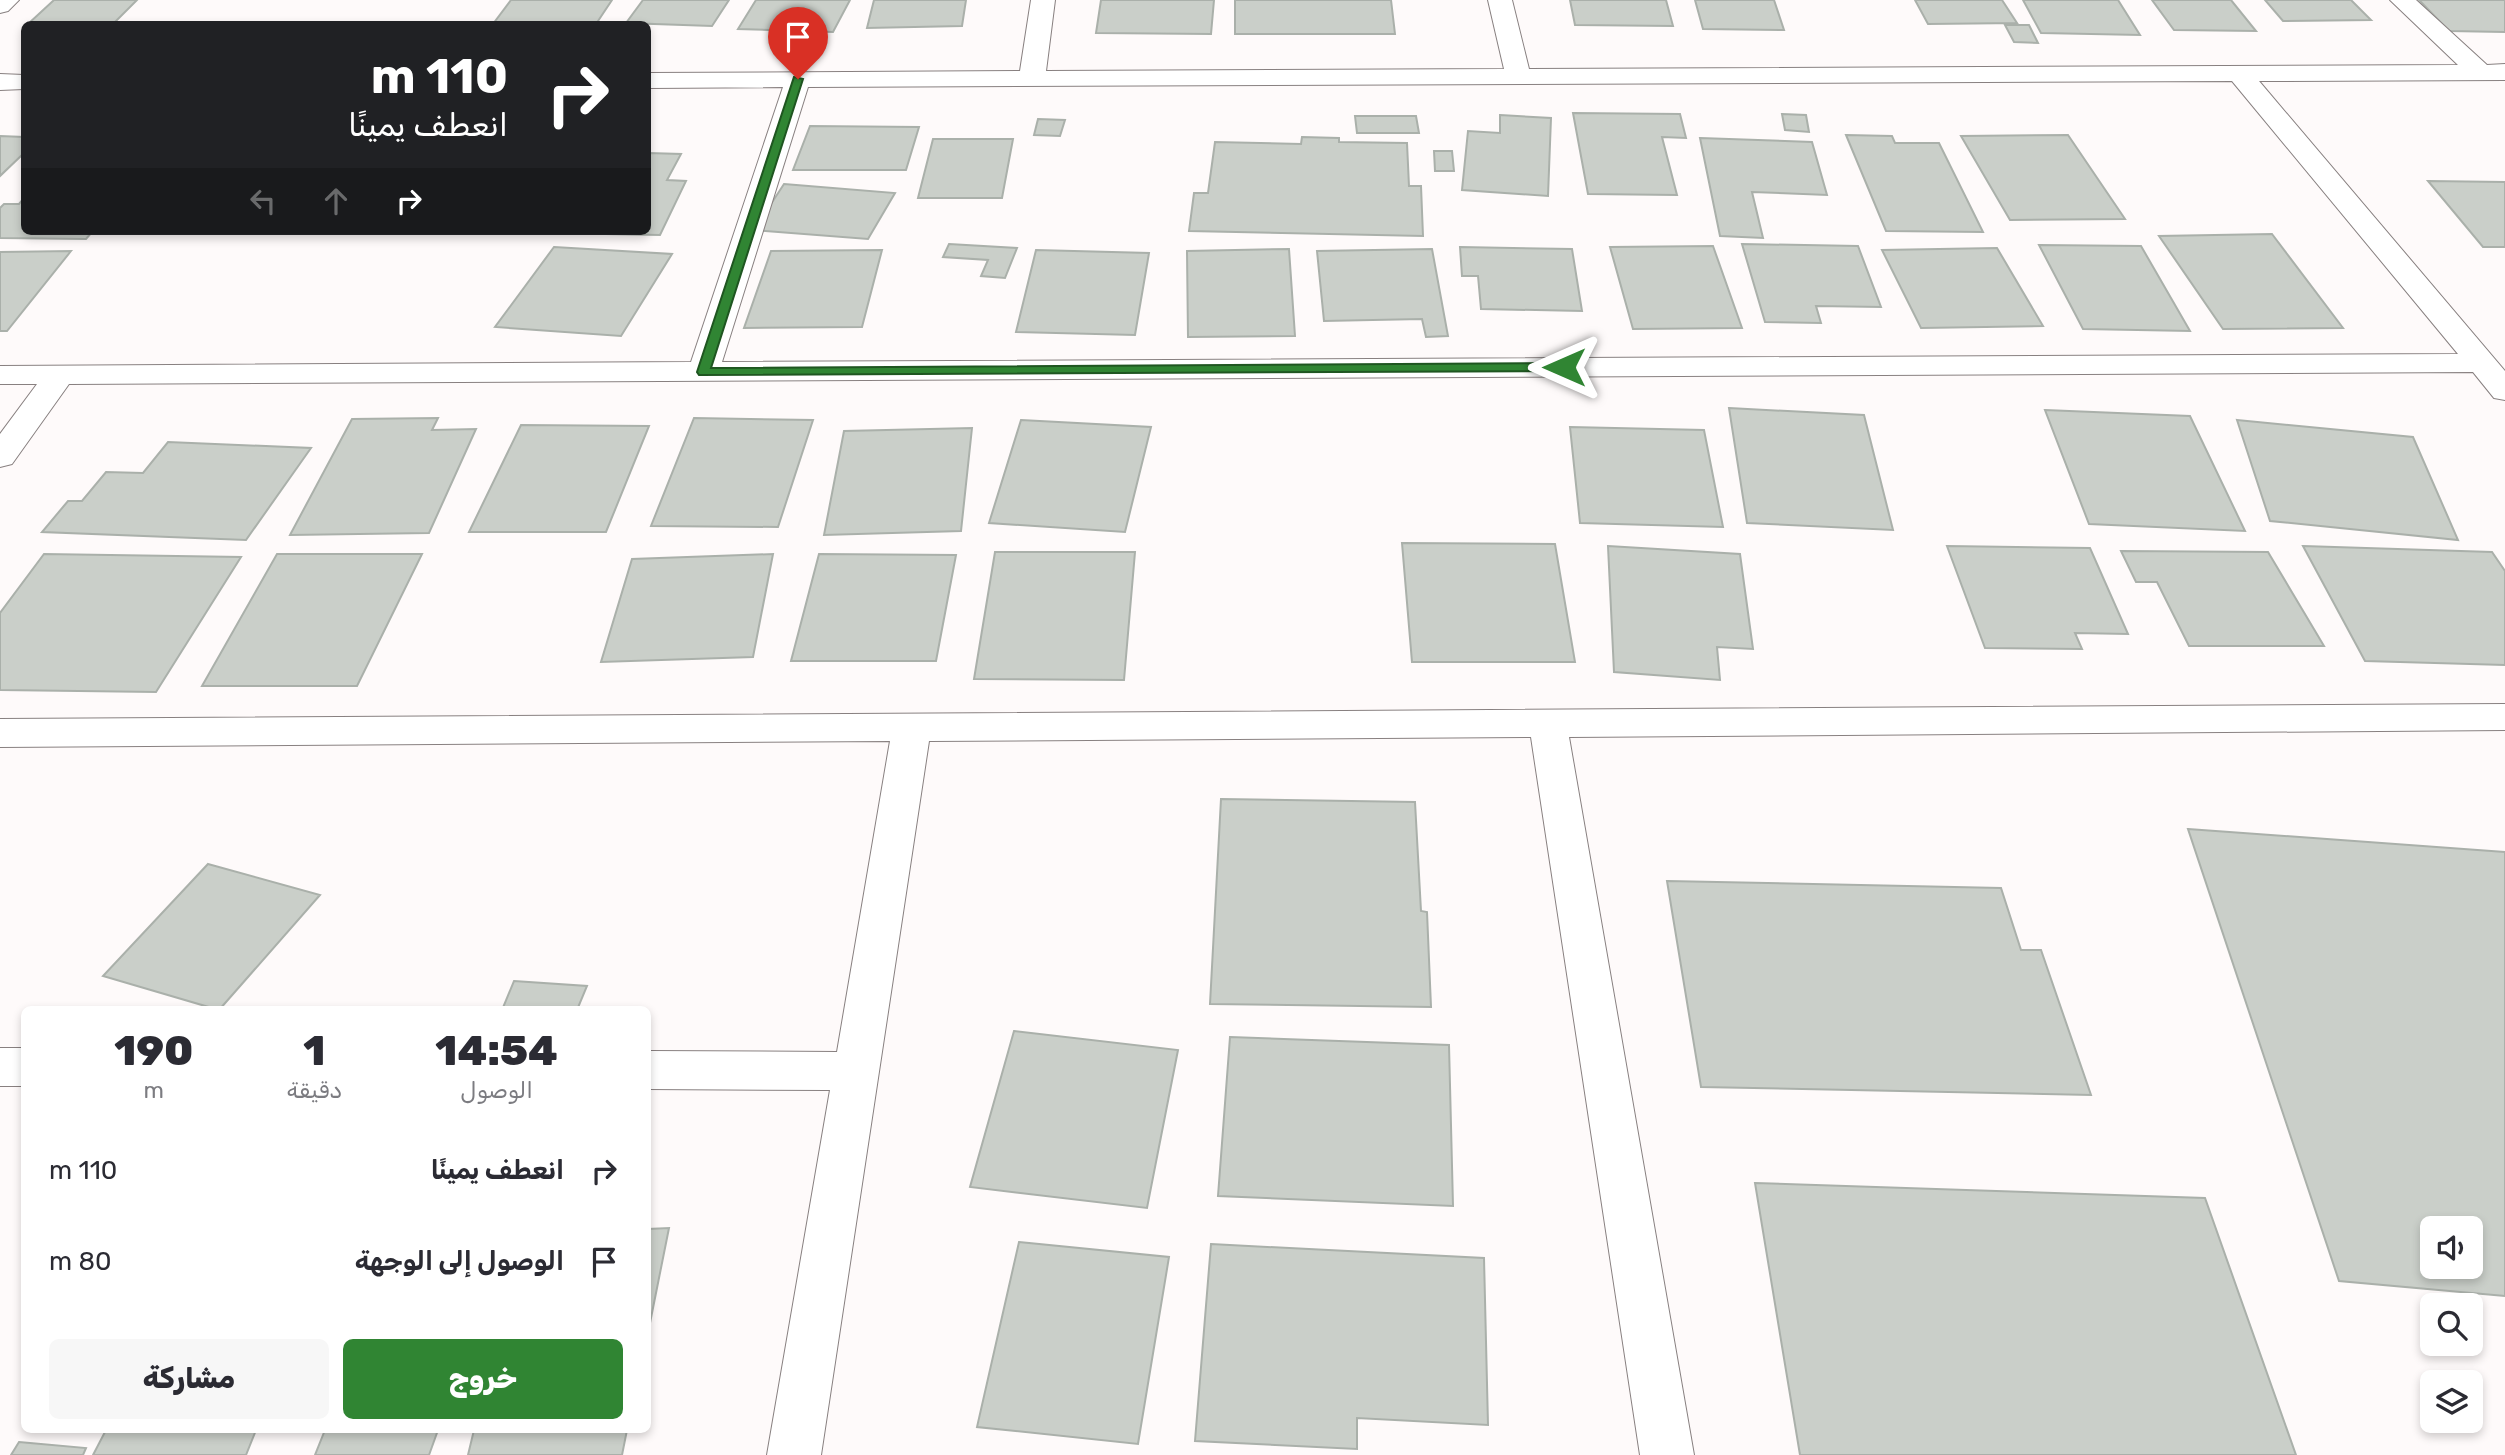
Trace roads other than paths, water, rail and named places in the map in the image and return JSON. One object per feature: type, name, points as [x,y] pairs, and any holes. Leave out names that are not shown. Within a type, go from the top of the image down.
[{"type":"street","points":[[0,6],[7,0]]},
{"type":"street","points":[[1032,78],[1043,0]]},
{"type":"street","points":[[1500,0],[1518,76]]},
{"type":"street","points":[[2402,0],[2493,72]]},
{"type":"street","points":[[651,80],[2493,72]]},
{"type":"street","points":[[2239,73],[2505,391]]},
{"type":"street","points":[[704,372],[798,79]]},
{"type":"street","points":[[0,82],[21,82]]},
{"type":"street","points":[[0,376],[2481,363]]},
{"type":"street","points":[[0,457],[60,375]]},
{"type":"street","points":[[0,733],[2505,717]]},
{"type":"street","points":[[1548,724],[1667,1455]]},
{"type":"street","points":[[794,1455],[912,727]]},
{"type":"street","points":[[0,1067],[21,1067]]},
{"type":"street","points":[[651,1070],[856,1072]]}]
